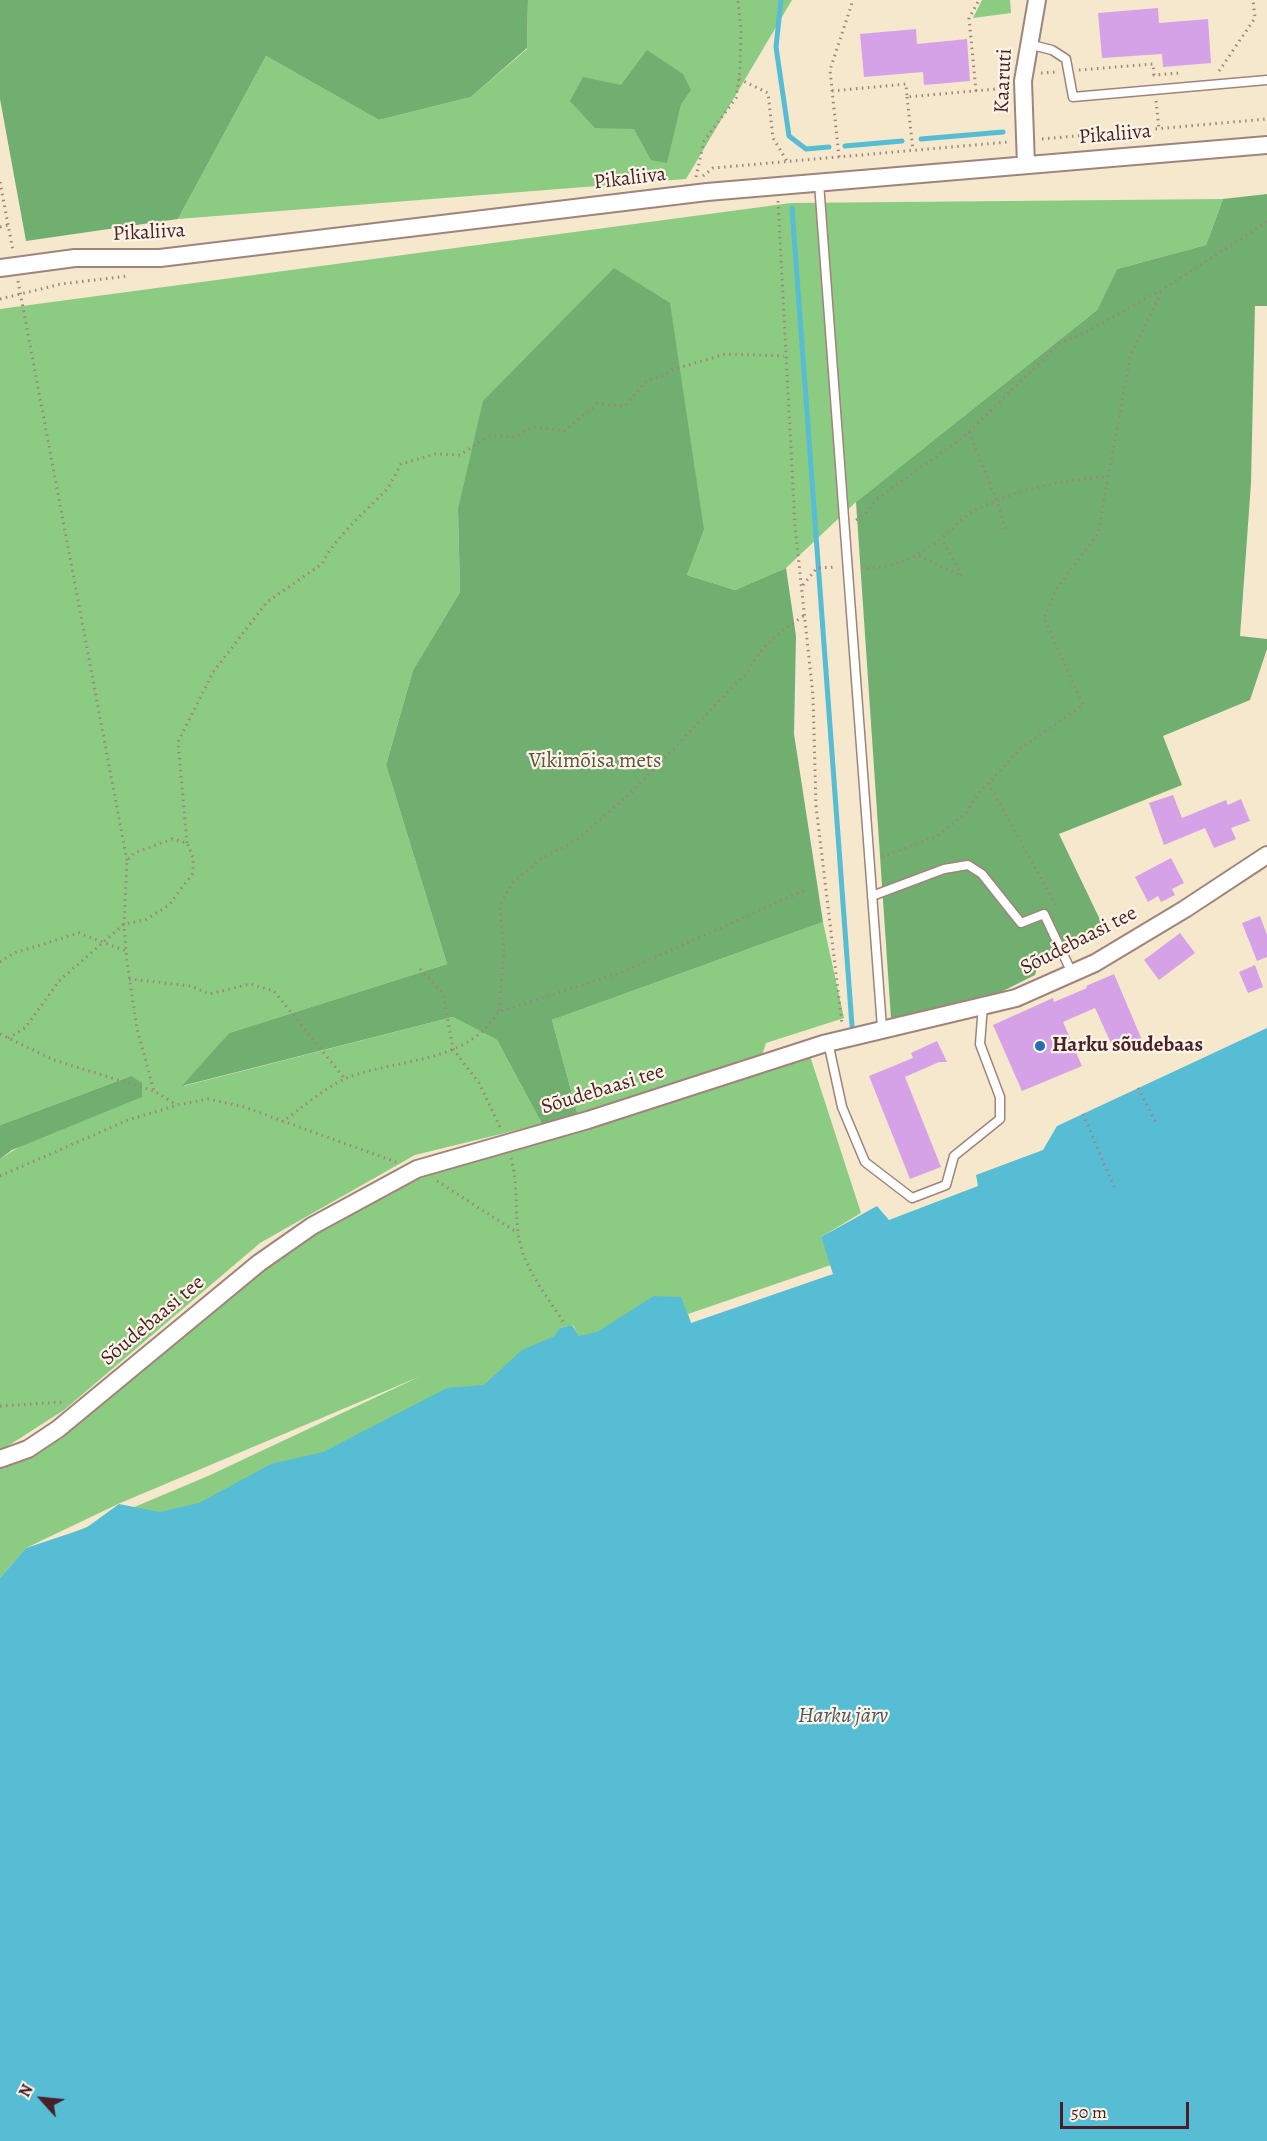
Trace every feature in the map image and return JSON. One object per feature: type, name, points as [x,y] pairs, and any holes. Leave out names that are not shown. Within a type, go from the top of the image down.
[{"type":"street","name":"Kaaruti","points":[[1026,165],[1022,96],[1028,44],[1037,0]]},
{"type":"street","name":"Pikaliiva","points":[[8,267],[75,258],[160,258],[708,192],[1267,145]]},
{"type":"street","name":"Sõudebaasi tee","points":[[0,1459],[28,1449],[58,1429],[259,1263],[312,1226],[417,1169],[588,1120],[836,1040],[1016,998],[1095,963],[1185,909],[1267,855]]},
{"type":"lane","points":[[1028,44],[1059,53],[1066,59],[1070,70],[1073,97],[1267,80]]},
{"type":"lane","points":[[819,183],[882,1028]]},
{"type":"lane","points":[[872,896],[963,864],[982,874],[1021,923],[1044,914],[1071,973]]},
{"type":"lane","points":[[836,1040],[842,1107],[865,1162],[912,1198],[946,1185],[954,1156],[1000,1119],[1000,1097],[980,1044],[983,1005]]},
{"type":"path","points":[[738,0],[741,29],[736,98],[704,141],[695,182],[713,168],[1267,119]]},
{"type":"path","points":[[839,157],[831,70],[853,0]]},
{"type":"path","points":[[976,91],[969,18],[980,0]]},
{"type":"path","points":[[1210,71],[1221,70],[1255,18],[1253,0]]},
{"type":"path","points":[[1039,73],[1153,64],[1154,75],[1187,73]]},
{"type":"path","points":[[739,79],[768,93],[773,138],[787,161]]},
{"type":"path","points":[[832,91],[906,84],[913,150]]},
{"type":"path","points":[[907,98],[1012,88]]},
{"type":"path","points":[[0,182],[8,225],[8,267],[20,296],[127,861],[124,924],[129,979],[137,1029],[154,1091]]},
{"type":"path","points":[[778,201],[785,329],[784,356],[795,526],[813,696],[816,806],[836,1040]]},
{"type":"path","points":[[845,527],[865,514],[877,499],[969,432],[1060,343],[1086,332],[1163,289],[1267,222]]},
{"type":"path","points":[[0,227],[8,225]]},
{"type":"path","points":[[869,861],[937,836],[966,813],[988,783],[1021,748],[1083,705],[1044,618],[1057,588],[1098,534],[1131,354],[1163,289]]},
{"type":"path","points":[[0,299],[20,296]]},
{"type":"path","points":[[8,1038],[25,1028],[59,981],[124,924],[145,920],[169,905],[193,873],[193,857],[187,843],[178,742],[213,672],[267,602],[322,564],[327,554],[367,507],[385,491],[401,464],[435,454],[460,455],[489,436],[514,437],[533,427],[564,431],[597,404],[625,405],[647,380],[725,354],[784,356]]},
{"type":"path","points":[[969,432],[998,501],[1006,533]]},
{"type":"path","points":[[847,567],[875,569],[919,556],[942,539],[970,513],[1023,490],[1070,480],[1108,477]]},
{"type":"path","points":[[919,556],[962,576],[942,539]]},
{"type":"path","points":[[802,586],[817,568],[822,567]]},
{"type":"path","points":[[282,1122],[345,1079],[416,1062],[453,1049],[464,1045],[489,1028],[498,1012],[504,951],[500,905],[513,882],[541,859],[578,839],[634,789],[749,670],[757,655],[775,635],[805,615]]},
{"type":"path","points":[[988,783],[1056,905],[1044,914]]},
{"type":"path","points":[[127,861],[134,853],[172,839],[187,843]]},
{"type":"path","points":[[498,1012],[620,973],[805,890]]},
{"type":"path","points":[[0,962],[14,954],[79,933],[126,951]]},
{"type":"path","points":[[420,969],[443,993],[453,1049],[479,1083],[507,1142],[517,1179],[518,1233],[530,1269],[564,1323]]},
{"type":"path","points":[[129,979],[191,986],[209,994],[250,984],[274,991],[345,1079]]},
{"type":"path","points":[[0,1034],[54,1060],[154,1091],[177,1105]]},
{"type":"path","points":[[1138,1088],[1156,1123]]},
{"type":"path","points":[[0,1176],[105,1129],[177,1105],[208,1099],[244,1107],[417,1169],[518,1233]]},
{"type":"path","points":[[1083,1114],[1114,1187]]},
{"type":"path","points":[[0,1406],[93,1400]]},
{"type":"green space","points":[[0,0],[528,0],[527,48],[471,97],[379,120],[266,56],[178,219],[26,241],[0,99]]},
{"type":"green space","points":[[528,0],[792,0],[686,179],[178,219],[266,56],[379,120],[471,97],[527,49]]},
{"type":"green space","points":[[982,0],[1010,0],[1011,13],[973,18]]},
{"type":"green space","points":[[647,50],[683,74],[691,90],[681,104],[667,163],[651,160],[634,129],[595,128],[570,101],[583,77],[621,85]]},
{"type":"green space","points":[[1267,194],[1267,306],[1255,306],[1251,483],[1240,636],[1267,639],[1267,649],[1250,700],[1163,736],[1182,785],[1059,834],[1103,926],[1040,958],[1035,975],[1001,992],[891,1018],[856,502],[1097,310],[1117,269],[1206,245],[1223,199]]},
{"type":"green space","points":[[1223,199],[1206,245],[1117,269],[1097,310],[856,502],[786,568],[735,590],[687,575],[704,530],[458,509],[460,592],[413,670],[386,765],[447,964],[229,1033],[184,1086],[453,1017],[497,1040],[542,1124],[415,1155],[260,1243],[64,1410],[0,1451],[0,1159],[131,1076],[0,1125],[0,309],[791,203]]},
{"type":"green space","name":"Vikimõisa mets","points":[[614,268],[670,303],[704,530],[687,575],[735,590],[786,568],[796,636],[794,734],[823,922],[552,1020],[578,1116],[542,1124],[497,1040],[453,1017],[182,1086],[229,1033],[447,964],[386,765],[413,670],[460,592],[458,509],[483,401]]},
{"type":"green space","points":[[823,922],[844,1018],[766,1043],[761,1058],[578,1116],[552,1020]]},
{"type":"green space","points":[[810,1056],[861,1213],[821,1237],[831,1265],[688,1314],[691,1323],[579,1337],[573,1325],[560,1328],[560,1416],[32,1550],[208,1476],[421,1376],[118,1504],[26,1548],[0,1578],[0,1460],[3,1469],[80,1423],[206,1313],[315,1233],[424,1176]]},
{"type":"green space","points":[[131,1076],[142,1083],[142,1097],[12,1150],[0,1159],[0,1125]]},
{"type":"water","name":"Harku järv","points":[[1267,1028],[1267,2141],[0,2141],[0,1578],[26,1548],[86,1528],[119,1504],[160,1512],[199,1503],[271,1464],[323,1452],[447,1388],[484,1385],[522,1350],[555,1336],[560,1328],[572,1325],[579,1336],[597,1332],[654,1296],[681,1297],[691,1323],[833,1274],[821,1237],[877,1206],[889,1220],[978,1186],[976,1175],[1043,1150],[1057,1126]]},
{"type":"building","points":[[1158,8],[1159,23],[1208,19],[1211,63],[1163,67],[1162,54],[1102,58],[1098,13]]},
{"type":"building","points":[[916,29],[917,44],[967,39],[970,81],[924,85],[923,72],[864,77],[860,34]]},
{"type":"building","points":[[1173,795],[1182,818],[1226,800],[1228,805],[1241,799],[1250,821],[1231,828],[1236,839],[1214,848],[1205,828],[1164,845],[1149,803]]},
{"type":"building","points":[[1171,858],[1184,883],[1172,889],[1175,895],[1161,902],[1158,896],[1148,902],[1135,877]]},
{"type":"building","points":[[1260,916],[1267,935],[1267,957],[1257,961],[1242,923]]},
{"type":"building","points":[[1180,933],[1195,953],[1159,980],[1144,960]]},
{"type":"building","points":[[1255,965],[1263,987],[1248,993],[1239,972]]},
{"type":"building","points":[[1114,974],[1142,1040],[1115,1052],[1095,1008],[1063,1022],[1082,1066],[1022,1091],[993,1025],[1053,998],[1054,1002]]},
{"type":"building","points":[[937,1041],[947,1062],[939,1062],[905,1077],[941,1167],[910,1179],[869,1076],[913,1058],[911,1053]]},
{"type":"waterway","points":[[781,0],[776,47],[789,136],[806,149],[829,147]]},
{"type":"waterway","points":[[921,139],[1003,132]]},
{"type":"waterway","points":[[845,146],[902,141]]},
{"type":"waterway","points":[[792,208],[852,1026]]},
{"type":"place","name":"Harku sõudebaas","points":[[1040,1046]]}]
